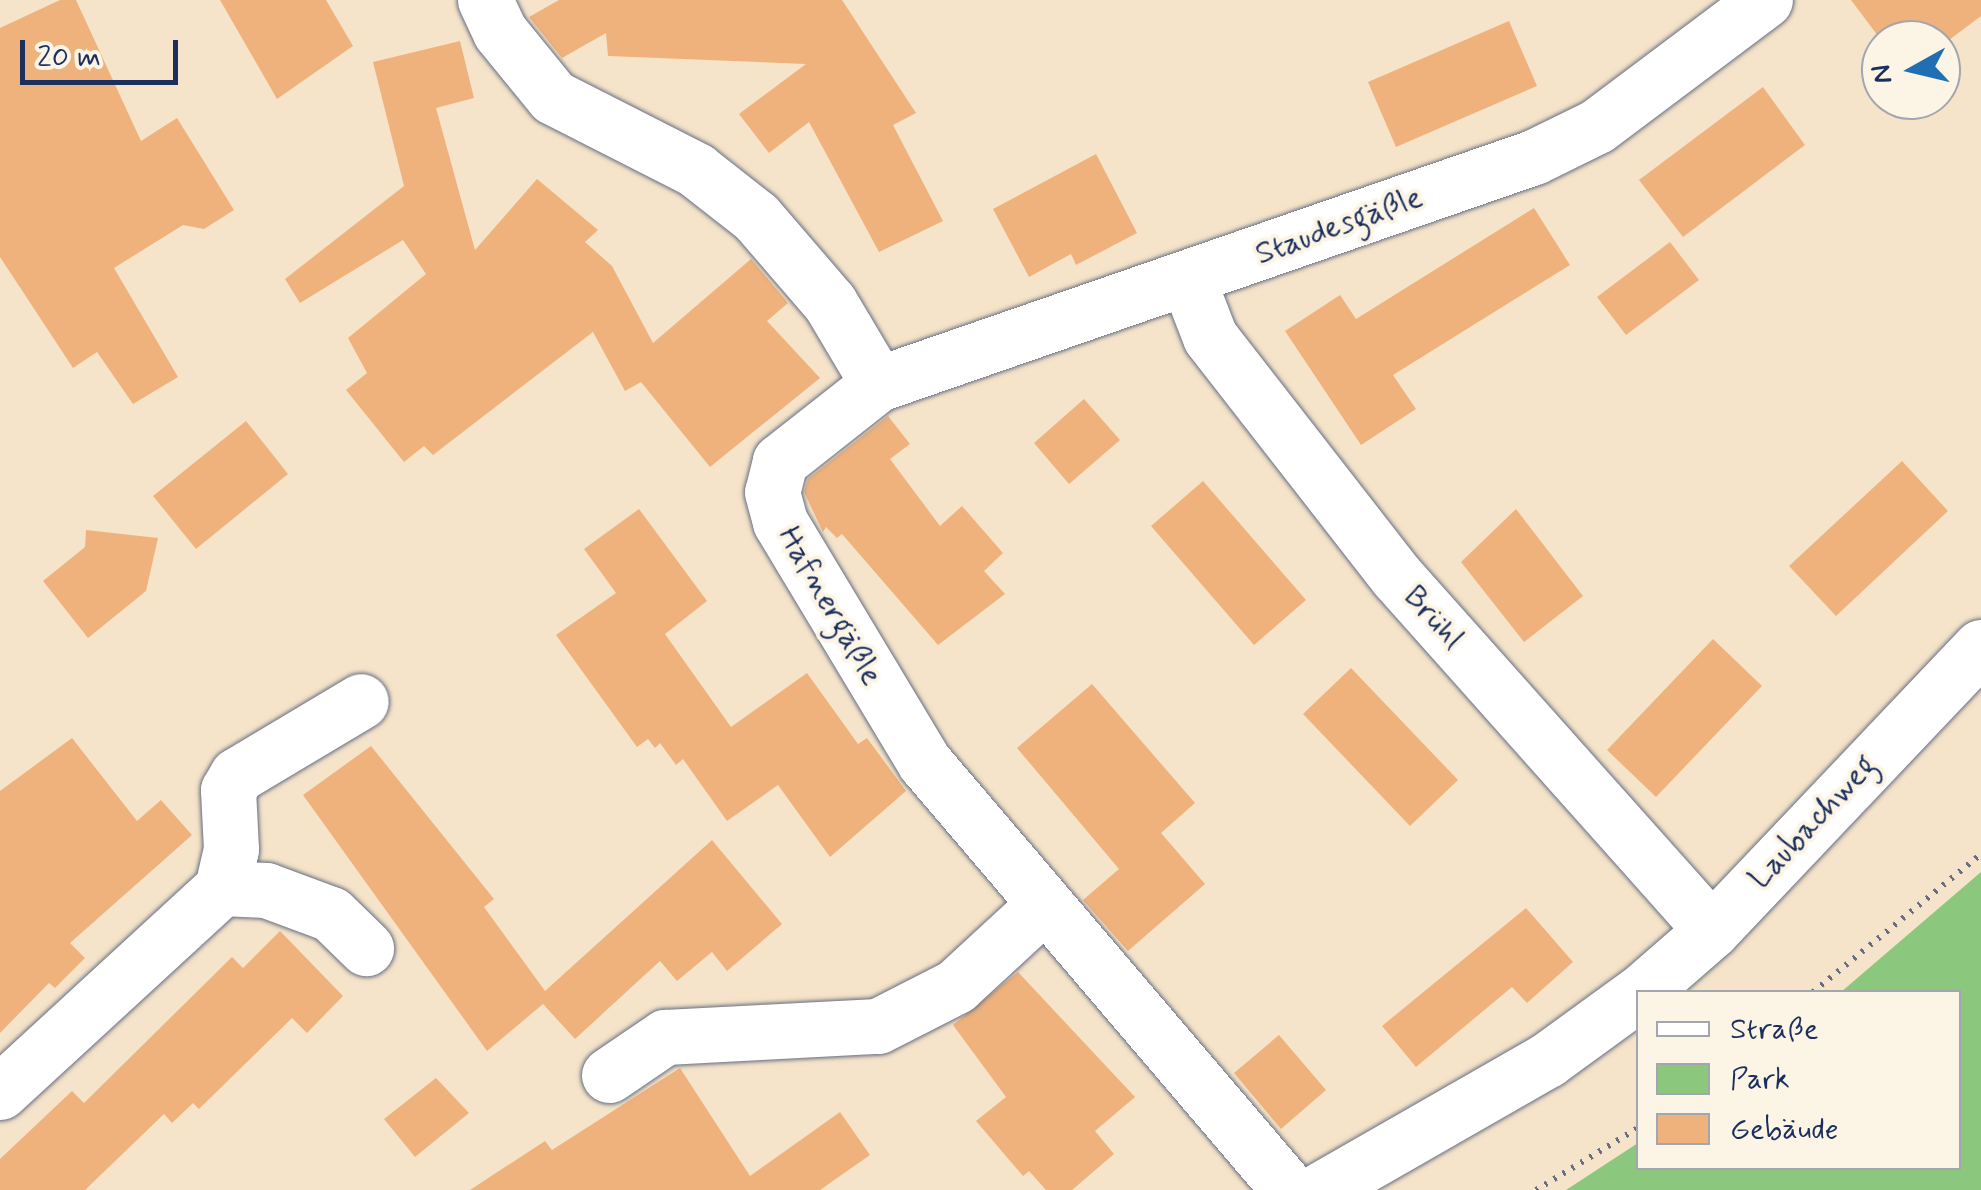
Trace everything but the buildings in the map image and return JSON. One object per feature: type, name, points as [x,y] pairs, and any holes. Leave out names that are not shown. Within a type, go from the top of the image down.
[{"type":"street","points":[[485,0],[500,32],[554,97],[696,170],[756,218],[830,304],[878,384]]},
{"type":"street","name":"Staudesgäßle","points":[[878,384],[1188,280],[1550,149],[1597,126],[1766,0]]},
{"type":"street","name":"Brühl","points":[[1188,280],[1210,336],[1397,577],[1712,930]]},
{"type":"street","name":"Hafnergäßle","points":[[878,384],[780,462],[772,492],[780,522],[925,763],[1289,1190]]},
{"type":"street","name":"Laubachweg","points":[[1643,990],[1712,930],[1981,647]]},
{"type":"street","points":[[0,1092],[222,888],[231,849],[228,790],[237,775],[361,702]]},
{"type":"street","points":[[222,888],[266,890],[331,914],[366,948]]},
{"type":"street","points":[[608,1075],[665,1037],[878,1026],[956,986],[1045,904]]},
{"type":"street","name":"Laubachweg","points":[[1320,1190],[1547,1060],[1636,996]]},
{"type":"path","points":[[1815,990],[1981,854]]},
{"type":"path","points":[[1536,1190],[1636,1129]]},
{"type":"green space","points":[[1981,872],[1981,1190],[1566,1190],[1636,1144],[1636,1170],[1961,1170],[1961,990],[1843,990]]}]
